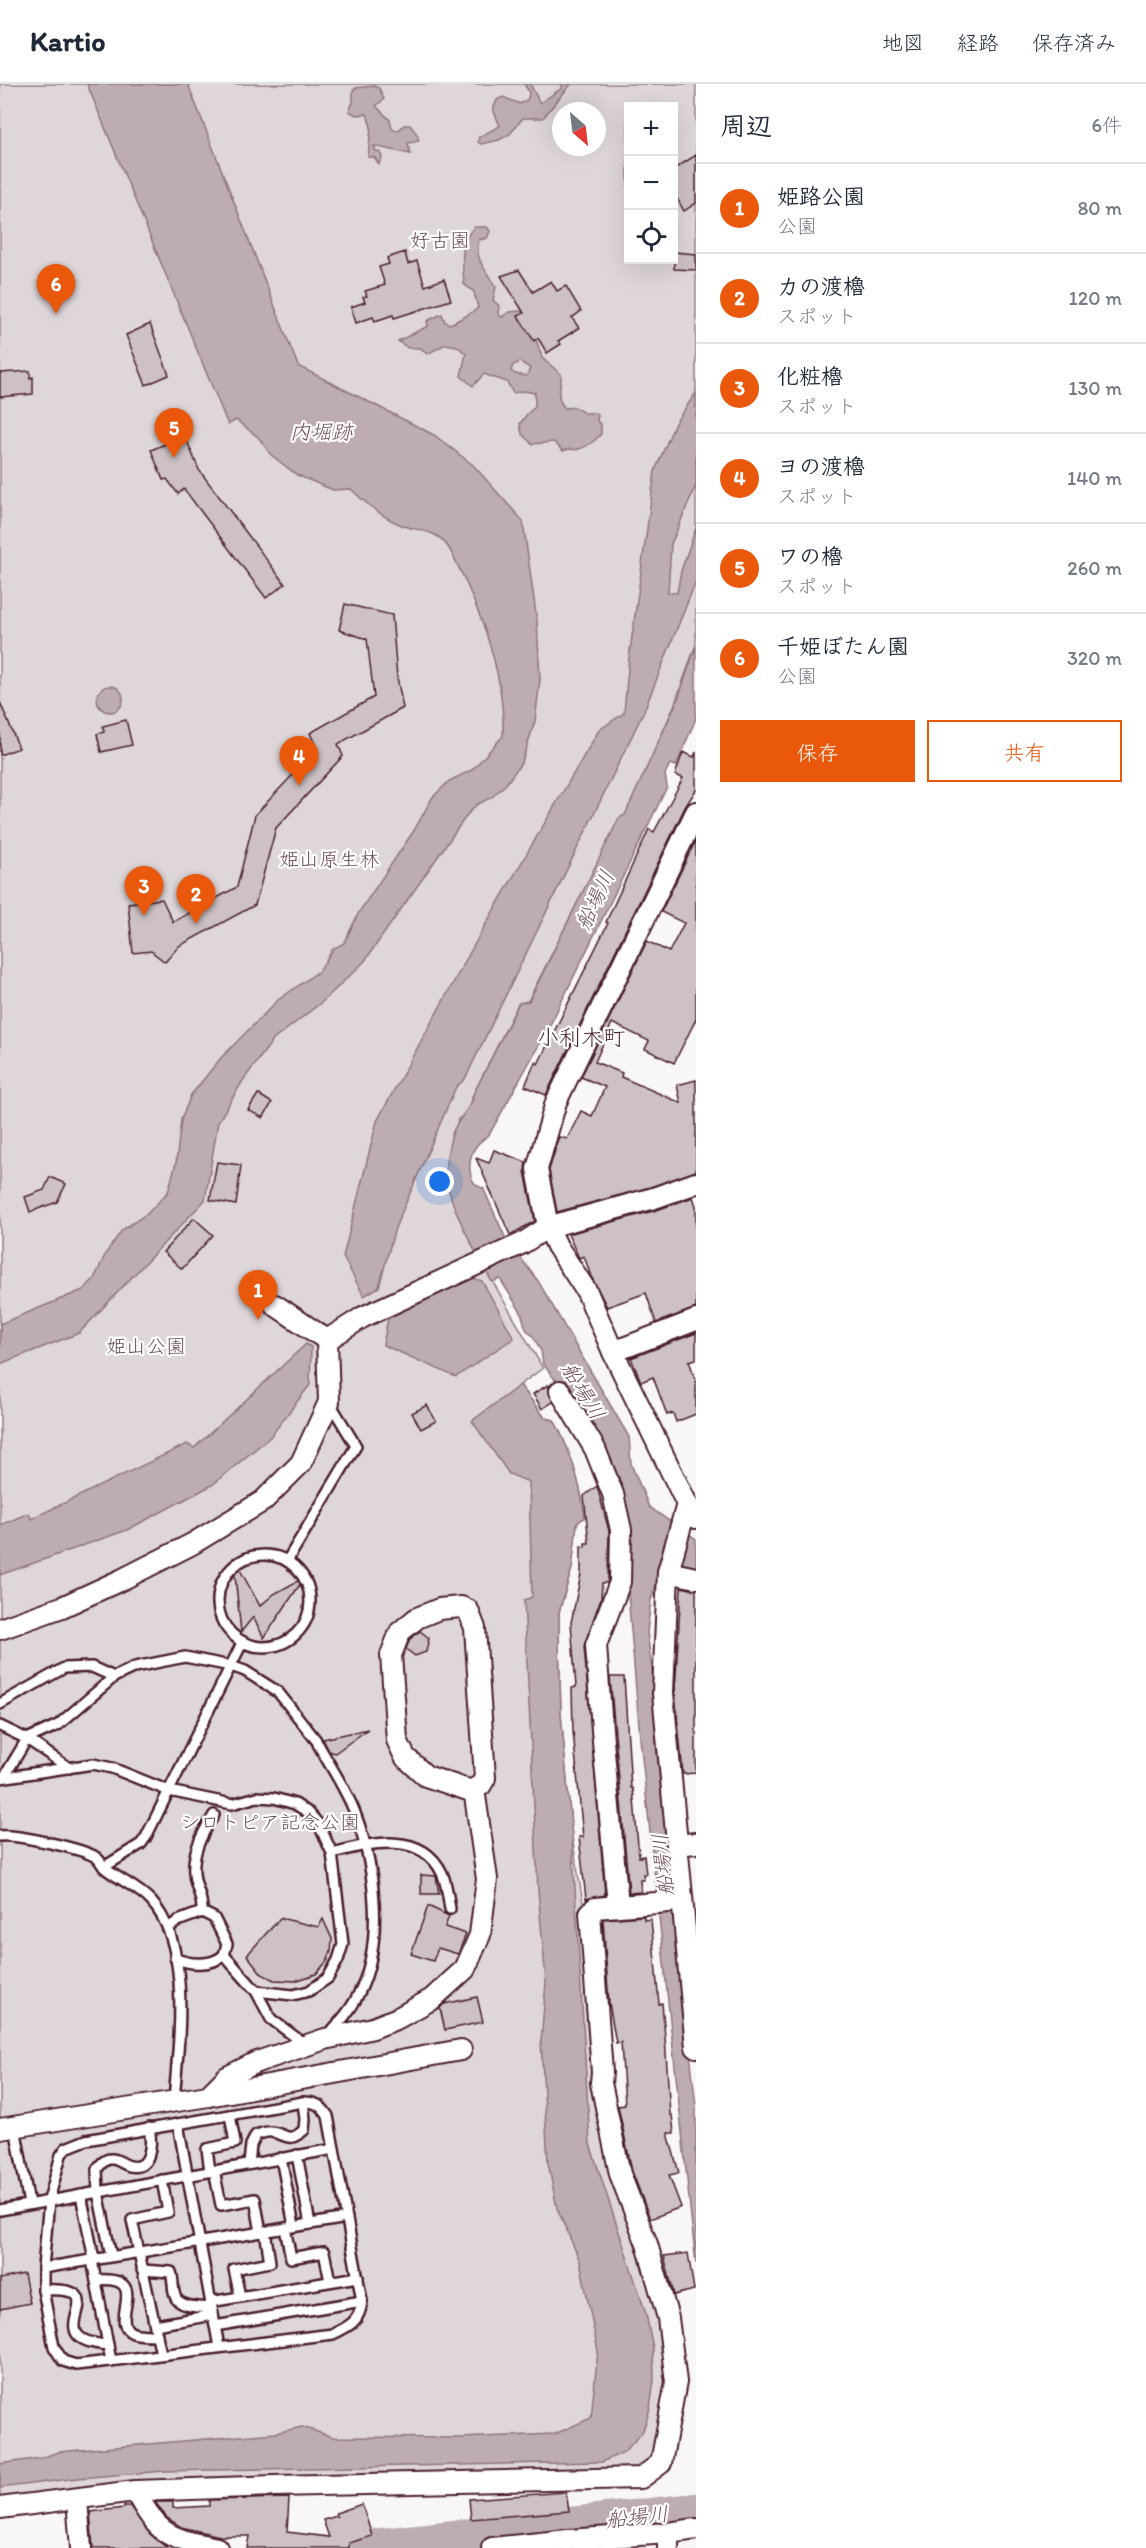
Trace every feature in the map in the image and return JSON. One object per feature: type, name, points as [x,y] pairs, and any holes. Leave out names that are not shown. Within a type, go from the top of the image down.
[{"type":"street","points":[[696,812],[556,1102],[537,1169],[548,1227],[557,1246],[587,1292],[613,1352],[691,1511],[668,1572],[663,1693],[696,2047]]},
{"type":"street","points":[[327,1340],[399,1298],[523,1243],[548,1227],[654,1198],[696,1183]]},
{"type":"street","points":[[275,1305],[327,1340]]},
{"type":"street","points":[[613,1352],[696,1320]]},
{"type":"street","points":[[0,1629],[62,1608],[192,1544],[263,1501],[301,1463],[329,1402],[327,1340]]},
{"type":"street","points":[[560,1391],[595,1449],[614,1494],[621,1530],[620,1582],[596,1645],[618,1905]]},
{"type":"street","points":[[668,1572],[696,1578]]},
{"type":"street","points":[[460,1607],[468,1610],[472,1617],[485,1778],[481,1785],[474,1789],[468,1790],[426,1776],[405,1757],[398,1740],[391,1655],[400,1632],[417,1618],[440,1609],[460,1607]]},
{"type":"street","points":[[208,2096],[227,2077],[257,2062],[325,2039],[374,2028],[398,2018],[432,1999],[465,1969],[480,1935],[487,1879],[474,1789]]},
{"type":"street","points":[[676,1845],[696,1843]]},
{"type":"street","points":[[0,2508],[135,2491],[641,2478],[661,2463],[676,2382],[668,2318],[647,2244],[620,2174],[601,2083],[590,1913],[595,1908],[681,1901]]},
{"type":"street","points":[[7,2128],[208,2096],[461,2050]]},
{"type":"street","points":[[135,2491],[151,2519],[174,2539],[217,2548]]},
{"type":"street","points":[[76,2500],[81,2548]]},
{"type":"street","points":[[492,2548],[568,2540],[668,2541],[696,2529]]},
{"type":"lane","points":[[287,1561],[356,1446],[329,1402]]},
{"type":"lane","points":[[259,1555],[271,1555],[287,1561],[301,1573],[310,1590],[311,1605],[308,1617],[300,1631],[291,1640],[271,1647],[242,1643],[228,1631],[219,1614],[219,1588],[227,1573],[243,1560],[259,1555]]},
{"type":"lane","points":[[104,1867],[141,1844],[242,1643]]},
{"type":"lane","points":[[2,1778],[27,1739],[58,1725],[114,1677],[135,1667],[185,1657],[245,1671],[278,1692],[317,1742],[355,1812],[364,1845],[376,1920],[368,1969],[358,1995],[343,2019],[325,2039]]},
{"type":"lane","points":[[0,1704],[64,1668],[92,1667],[114,1677]]},
{"type":"lane","points":[[0,1726],[27,1739],[69,1768]]},
{"type":"lane","points":[[2,1778],[93,1764],[112,1768],[169,1791],[232,1804],[257,1797],[274,1798],[295,1804],[309,1813],[319,1825],[332,1853],[343,1944],[338,1960],[328,1978],[309,1991],[293,1995],[256,1992]]},
{"type":"lane","points":[[202,1912],[202,1900],[195,1878],[194,1863],[204,1831],[214,1815]]},
{"type":"lane","points":[[0,1836],[11,1834],[48,1842],[97,1857],[104,1867],[151,1900],[168,1928],[175,1958],[180,2002],[174,2101]]},
{"type":"lane","points":[[332,1853],[364,1845],[388,1843],[408,1844],[421,1850],[441,1871],[450,1909]]},
{"type":"lane","points":[[168,1928],[178,1921],[202,1912],[214,1918],[227,1944],[224,1955],[218,1961],[187,1964],[175,1958]]},
{"type":"lane","points":[[224,1955],[256,1992],[271,2019],[306,2045]]},
{"type":"lane","points":[[249,2164],[251,2145],[256,2135],[270,2132],[288,2139],[304,2130],[303,2102]]},
{"type":"lane","points":[[314,2102],[322,2106],[328,2116],[362,2301],[361,2313],[354,2324],[333,2334],[76,2365],[63,2361],[54,2347],[43,2290],[49,2200],[61,2155],[66,2148],[86,2140],[230,2115],[314,2102]]},
{"type":"lane","points":[[230,2115],[235,2143],[207,2149],[221,2205],[255,2199],[270,2262],[234,2269],[240,2296]]},
{"type":"lane","points":[[178,2124],[219,2347]]},
{"type":"lane","points":[[7,2128],[29,2204]]},
{"type":"lane","points":[[111,2256],[98,2192],[97,2169],[104,2160],[112,2159],[131,2167],[143,2163],[150,2155],[152,2140],[149,2128]]},
{"type":"lane","points":[[0,2210],[334,2149]]},
{"type":"lane","points":[[297,2155],[310,2224]]},
{"type":"lane","points":[[281,2158],[290,2227],[291,2258],[324,2252],[330,2281]]},
{"type":"lane","points":[[160,2354],[132,2220],[168,2212],[162,2180]]},
{"type":"lane","points":[[81,2195],[111,2361]]},
{"type":"lane","points":[[43,2268],[346,2218]]},
{"type":"lane","points":[[142,2270],[171,2272],[178,2301],[188,2305],[212,2308]]},
{"type":"lane","points":[[96,2280],[118,2282],[124,2286],[128,2293],[123,2318],[126,2327],[132,2332],[156,2330],[240,2296],[358,2277]]},
{"type":"lane","points":[[43,2290],[69,2290],[78,2296],[80,2304],[74,2327],[76,2336],[82,2341],[108,2344]]},
{"type":"lane","points":[[215,2326],[362,2301]]},
{"type":"green space","points":[[0,84],[696,84],[696,644],[674,706],[626,816],[620,818],[528,1001],[518,1004],[473,1095],[469,1113],[458,1119],[446,1174],[476,1253],[543,1368],[520,1385],[545,1418],[554,1420],[560,1432],[570,1455],[585,1517],[577,1523],[572,1568],[559,1612],[561,1714],[572,1837],[583,1903],[589,1972],[625,2199],[666,2335],[668,2401],[655,2459],[634,2476],[0,2503]]},
{"type":"water","name":"内堀跡","points":[[87,84],[188,84],[298,366],[434,435],[473,465],[523,521],[537,621],[540,679],[535,721],[522,762],[506,784],[492,797],[476,805],[467,815],[364,962],[322,1002],[273,1040],[242,1082],[218,1122],[205,1200],[79,1333],[0,1364],[0,1324],[83,1290],[94,1279],[106,1253],[122,1230],[148,1213],[168,1192],[176,1163],[181,1120],[191,1095],[220,1059],[278,1000],[319,971],[333,949],[344,943],[359,912],[415,829],[432,798],[449,781],[472,770],[503,736],[501,694],[486,634],[455,559],[444,542],[431,533],[404,526],[390,519],[351,489],[333,490],[297,475],[270,454],[259,438],[236,420],[228,425]]},
{"type":"water","points":[[524,84],[530,84],[540,103],[562,88],[562,84],[571,84],[556,102],[552,102],[552,107],[543,118],[523,118],[510,134],[499,140],[481,144],[478,142],[479,137],[500,126],[493,109],[497,100],[503,97],[520,104],[528,99],[529,92]]},
{"type":"water","points":[[374,86],[379,88],[384,99],[376,106],[390,120],[392,129],[398,131],[404,125],[410,125],[419,141],[408,143],[410,154],[374,146],[375,150],[381,153],[382,158],[379,164],[374,157],[368,157],[371,127],[367,114],[356,115],[349,111],[353,102],[353,90]]},
{"type":"water","points":[[475,227],[487,227],[490,231],[487,238],[479,240],[478,253],[482,265],[496,287],[493,300],[499,306],[498,314],[502,317],[509,312],[521,311],[537,342],[542,358],[561,374],[559,396],[565,408],[575,407],[584,413],[598,415],[597,421],[601,425],[601,434],[585,447],[563,451],[554,442],[532,444],[522,434],[520,424],[535,407],[535,393],[524,391],[513,393],[507,382],[484,374],[473,386],[461,376],[466,354],[457,346],[446,344],[427,354],[421,348],[408,348],[398,341],[428,326],[427,321],[442,314],[445,322],[450,324],[478,308],[474,292],[464,284],[463,253],[470,232]],"holes":[[[520,362],[530,368],[527,376],[511,371],[513,365]]]},
{"type":"water","points":[[696,393],[696,485],[671,544],[668,593],[677,593],[681,571],[696,528],[696,581],[644,711],[465,1079],[456,1087],[395,1228],[379,1287],[364,1296],[343,1257],[377,1121],[484,927],[599,730],[624,713],[629,658],[655,471],[675,423]]},
{"type":"water","points":[[696,646],[696,718],[676,766],[670,764],[665,774],[667,787],[549,1027],[489,1135],[474,1150],[470,1170],[473,1181],[483,1188],[506,1239],[538,1281],[629,1437],[631,1464],[649,1507],[696,1539],[696,1571],[663,1564],[651,1600],[647,1632],[652,1669],[656,1746],[696,2107],[696,2264],[640,1738],[628,1593],[630,1546],[574,1404],[543,1364],[541,1351],[533,1336],[526,1329],[521,1312],[500,1279],[492,1282],[458,1216],[448,1188],[446,1170],[447,1154],[454,1129],[473,1099],[519,1003],[529,1001],[619,818],[625,815],[678,699]]},
{"type":"water","points":[[110,686],[119,690],[123,699],[119,708],[110,712],[101,708],[97,699],[101,690]]},
{"type":"water","points":[[470,1277],[482,1281],[514,1338],[456,1377],[383,1345],[388,1318]]},
{"type":"water","points":[[306,1344],[311,1347],[310,1385],[270,1437],[212,1485],[127,1530],[0,1575],[0,1525],[29,1513],[31,1519],[187,1444],[194,1448]]},
{"type":"water","points":[[520,1385],[545,1418],[554,1420],[560,1432],[574,1467],[585,1517],[577,1523],[572,1568],[559,1612],[561,1714],[572,1837],[590,2144],[646,2314],[653,2348],[654,2380],[650,2409],[642,2433],[624,2452],[602,2462],[165,2471],[78,2478],[0,2488],[0,2464],[41,2458],[58,2452],[275,2433],[302,2427],[333,2437],[460,2438],[555,2434],[591,2418],[598,2351],[580,2261],[557,2208],[548,2163],[541,2041],[546,1982],[538,1890],[524,1600],[532,1597],[529,1482],[509,1474],[472,1421]]},
{"type":"building","points":[[696,155],[696,203],[684,211],[678,200],[678,166]]},
{"type":"building","points":[[405,252],[408,264],[417,261],[425,286],[444,279],[451,300],[394,318],[393,315],[375,321],[373,317],[356,323],[351,307],[365,302],[363,297],[367,296],[365,291],[385,285],[379,267],[389,264],[387,258]]},
{"type":"building","points":[[678,252],[696,254],[696,270],[674,269],[674,264],[678,264]]},
{"type":"building","points":[[519,270],[533,292],[551,281],[557,291],[566,286],[581,311],[572,318],[579,328],[558,341],[561,344],[547,353],[538,338],[534,341],[518,316],[524,313],[501,276]]},
{"type":"building","points":[[150,324],[169,375],[146,385],[126,335]]},
{"type":"building","points":[[30,371],[30,378],[33,377],[33,394],[0,397],[0,373]]},
{"type":"building","points":[[185,436],[199,470],[285,584],[266,598],[184,489],[178,494],[167,479],[163,480],[151,450]]},
{"type":"building","points":[[345,604],[392,615],[397,677],[403,708],[338,744],[343,756],[276,828],[255,905],[179,946],[165,962],[151,951],[133,953],[128,903],[162,899],[173,922],[237,887],[255,815],[317,749],[310,733],[374,697],[367,639],[339,630]]},
{"type":"building","points":[[0,702],[19,748],[0,755]]},
{"type":"building","points":[[126,720],[132,745],[101,752],[97,734],[104,732],[103,726]]},
{"type":"building","points":[[683,752],[694,757],[696,752],[696,790],[685,807],[546,1095],[525,1086],[535,1062],[538,1064],[608,923],[606,922],[649,829],[654,832],[683,778],[675,775]]},
{"type":"building","points":[[696,840],[696,1019],[674,1063],[645,1049],[649,1041],[612,1023],[595,1062],[622,1073],[621,1077],[681,1103],[677,1085],[696,1080],[696,1171],[650,1187],[557,1212],[549,1170],[559,1137],[567,1139],[581,1111],[592,1116],[605,1087],[581,1077],[647,941],[669,952],[684,923],[661,912]]},
{"type":"building","points":[[258,1094],[272,1103],[263,1118],[248,1110]]},
{"type":"building","points":[[494,1150],[526,1162],[525,1171],[535,1221],[510,1235],[476,1158],[489,1163]]},
{"type":"building","points":[[217,1162],[241,1165],[236,1205],[210,1200]]},
{"type":"building","points":[[50,1177],[66,1184],[57,1202],[30,1212],[25,1197],[44,1190]]},
{"type":"building","points":[[693,1197],[696,1206],[696,1308],[656,1323],[646,1293],[607,1307],[591,1276],[584,1256],[579,1258],[568,1234],[657,1210]]},
{"type":"building","points":[[194,1218],[213,1235],[182,1269],[163,1252]]},
{"type":"building","points":[[696,1333],[696,1359],[689,1361],[696,1380],[696,1414],[676,1422],[673,1413],[667,1415],[653,1377],[641,1382],[631,1358]]},
{"type":"building","points":[[548,1385],[553,1402],[542,1409],[533,1394]]},
{"type":"building","points":[[427,1405],[436,1421],[421,1429],[412,1413]]},
{"type":"building","points":[[597,1486],[609,1531],[608,1580],[607,1583],[602,1583],[601,1598],[584,1646],[605,1895],[586,1899],[579,1837],[583,1837],[573,1731],[572,1688],[576,1687],[571,1623],[581,1574],[581,1546],[585,1547],[585,1543],[589,1543],[584,1496]]},
{"type":"building","points":[[233,1557],[260,1606],[274,1594],[305,1577],[264,1638],[253,1617],[241,1632]]},
{"type":"building","points":[[681,1587],[696,1590],[696,1773],[683,1774],[675,1693]]},
{"type":"building","points":[[420,1631],[429,1638],[426,1652],[415,1656],[406,1649],[410,1639]]},
{"type":"building","points":[[610,1677],[624,1677],[631,1788],[633,1788],[639,1857],[644,1856],[646,1874],[643,1874],[644,1880],[640,1880],[641,1892],[629,1893]]},
{"type":"building","points":[[368,1729],[335,1753],[329,1751],[323,1739]]},
{"type":"building","points":[[421,1875],[436,1876],[439,1894],[421,1894]]},
{"type":"building","points":[[428,1906],[449,1916],[445,1927],[466,1934],[458,1954],[438,1948],[433,1961],[411,1954]]},
{"type":"building","points":[[644,1916],[644,1920],[651,1919],[659,2004],[662,2003],[670,2115],[672,2115],[674,2133],[668,2133],[679,2173],[669,2175],[681,2207],[650,2219],[632,2171],[618,2106],[625,2105],[621,2042],[616,2043],[609,2003],[603,1919]]},
{"type":"building","points":[[280,1918],[318,1927],[323,1919],[332,1939],[331,1951],[327,1961],[316,1974],[295,1981],[274,1980],[262,1974],[247,1955]]},
{"type":"building","points":[[477,1997],[483,2022],[445,2030],[440,2008],[444,2004]]},
{"type":"building","points":[[688,2253],[694,2290],[674,2295],[664,2256]]},
{"type":"building","points":[[24,2274],[30,2303],[0,2309],[0,2279]]},
{"type":"building","points":[[566,2492],[569,2511],[471,2519],[469,2499]]},
{"type":"building","points":[[289,2498],[287,2532],[329,2537],[323,2520],[362,2504],[372,2536],[349,2543],[349,2548],[247,2548],[249,2536],[220,2536],[181,2527],[167,2518],[155,2502],[173,2502],[173,2508],[209,2506],[209,2500]]},
{"type":"building","points":[[124,2506],[130,2506],[150,2534],[167,2548],[93,2548],[90,2512],[124,2508]]},
{"type":"waterway","name":"船場川","points":[[364,2548],[696,2511]]},
{"type":"place","name":"千姫ぼたん園","points":[[56,314]]},
{"type":"place","name":"ワの櫓","points":[[174,458]]},
{"type":"place","name":"ヨの渡櫓","points":[[299,786]]},
{"type":"place","name":"化粧櫓","points":[[144,916]]},
{"type":"place","name":"カの渡櫓","points":[[196,924]]},
{"type":"place","name":"姫路公園","points":[[258,1320]]},
{"type":"district","name":"小利木町","points":[[581,1037]]},
{"type":"park label","name":"好古園","points":[[440,240]]},
{"type":"park label","name":"姫山原生林","points":[[329,859]]},
{"type":"park label","name":"姫山公園","points":[[146,1346]]},
{"type":"park label","name":"シロトピア記念公園","points":[[270,1822]]}]
